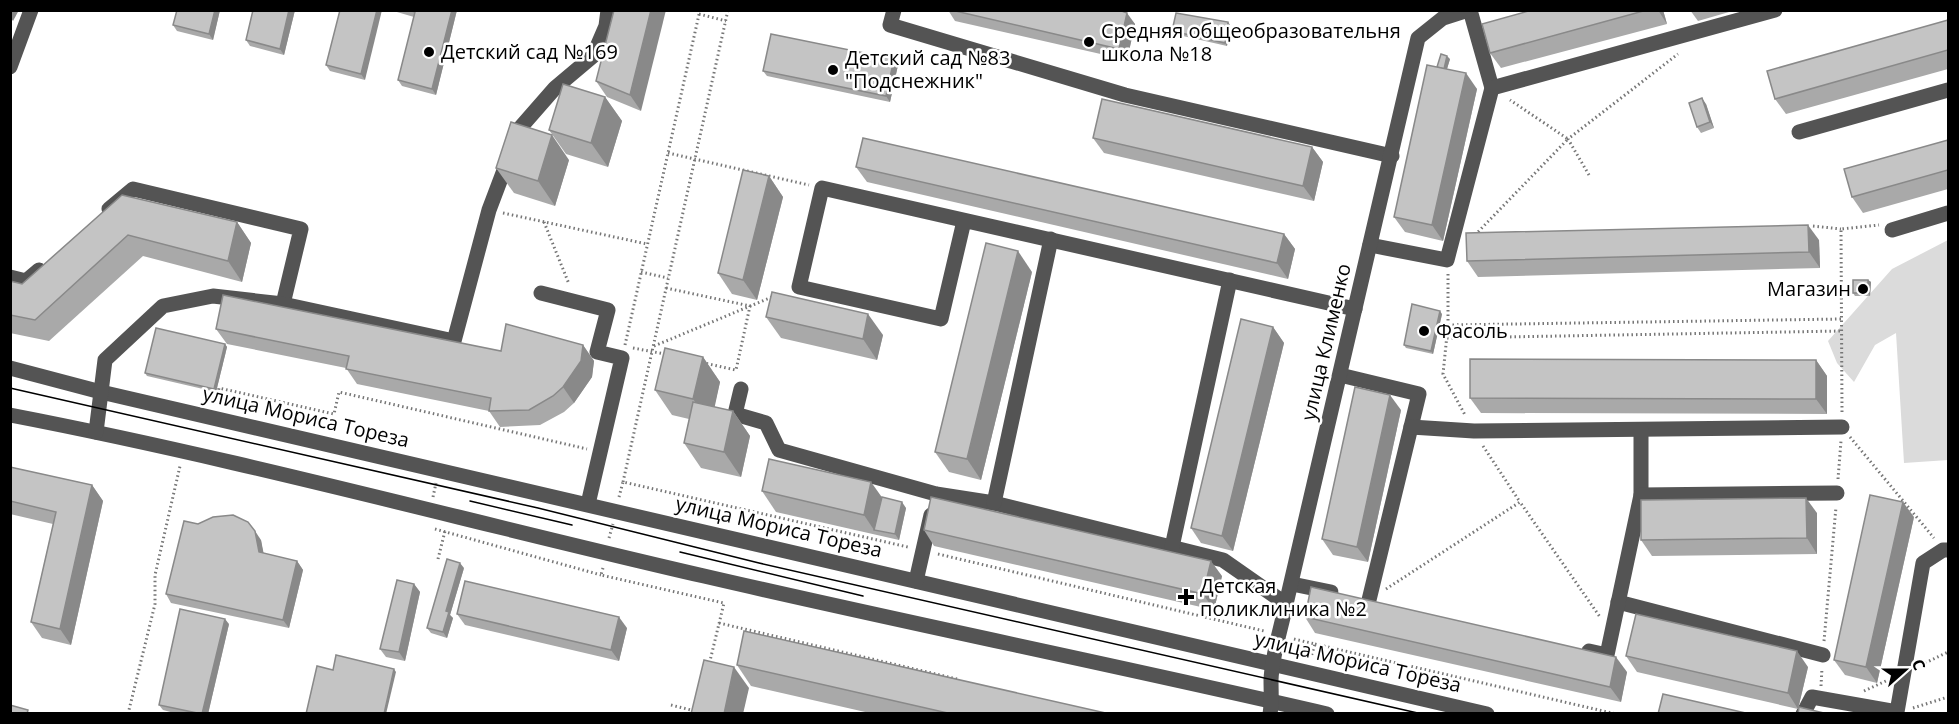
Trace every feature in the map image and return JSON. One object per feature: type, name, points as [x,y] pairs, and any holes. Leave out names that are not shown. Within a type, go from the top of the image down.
[{"type":"street","points":[[10,68],[31,10]]},
{"type":"street","points":[[96,432],[105,360],[163,306],[213,296],[283,304],[454,341],[489,210],[520,128],[555,88],[593,56],[606,26],[608,10]]},
{"type":"street","points":[[894,10],[890,25],[1125,95],[1392,156]]},
{"type":"street","points":[[1370,245],[1448,260],[1492,88],[1469,10]]},
{"type":"street","name":"улица Клименко","points":[[1271,707],[1273,664],[1286,604],[1418,38],[1443,18],[1444,13],[1469,10]]},
{"type":"street","points":[[1492,88],[1775,10]]},
{"type":"street","points":[[1799,132],[1948,90]]},
{"type":"street","points":[[964,221],[941,319],[799,287],[822,188],[1355,309]]},
{"type":"street","points":[[97,219],[133,189],[301,230],[283,304]]},
{"type":"street","points":[[1892,230],[1948,213]]},
{"type":"street","points":[[1454,237],[1474,236]]},
{"type":"street","points":[[994,503],[1051,239]]},
{"type":"street","points":[[10,277],[26,281],[53,258]]},
{"type":"street","points":[[1172,547],[1230,280]]},
{"type":"street","points":[[542,293],[608,310],[597,352],[623,352],[588,504]]},
{"type":"street","name":"улица Мориса Тореза","points":[[10,368],[101,392],[1487,714]]},
{"type":"street","points":[[1292,584],[1364,599],[1419,394],[1340,375]]},
{"type":"street","points":[[741,389],[735,414],[766,423],[779,450],[936,494],[994,503],[1223,561],[1286,604]]},
{"type":"street","points":[[10,415],[96,432],[702,576],[1271,707],[1327,714]]},
{"type":"street","points":[[1411,427],[1474,431],[1842,427]]},
{"type":"street","points":[[1573,647],[1607,655],[1641,495],[1641,429]]},
{"type":"street","points":[[1641,495],[1837,493]]},
{"type":"street","points":[[916,581],[936,494]]},
{"type":"street","points":[[1803,714],[1812,697],[1900,713],[1923,563],[1946,550]]},
{"type":"street","points":[[1618,602],[1823,656]]},
{"type":"path","points":[[623,482],[728,10]]},
{"type":"path","points":[[673,356],[652,352],[623,352],[699,12],[726,21]]},
{"type":"path","points":[[1474,236],[1568,139],[1685,49]]},
{"type":"path","points":[[1492,88],[1568,139],[1589,175]]},
{"type":"path","points":[[668,153],[822,188]]},
{"type":"path","points":[[489,210],[648,244]]},
{"type":"path","points":[[544,222],[576,302]]},
{"type":"path","points":[[1813,226],[1841,229],[1880,225],[1892,230]]},
{"type":"path","points":[[1820,698],[1842,427],[1841,229]]},
{"type":"path","points":[[1448,260],[1448,325],[1443,374],[1474,431],[1520,502],[1612,634]]},
{"type":"path","points":[[641,272],[668,278]]},
{"type":"path","points":[[653,346],[799,287]]},
{"type":"path","points":[[666,288],[750,306]]},
{"type":"path","points":[[694,361],[736,370],[750,306]]},
{"type":"path","points":[[1448,325],[1841,319]]},
{"type":"path","points":[[1447,338],[1842,331]]},
{"type":"path","points":[[1842,427],[1946,550]]},
{"type":"path","points":[[430,510],[440,470]]},
{"type":"path","points":[[1364,599],[1520,502]]},
{"type":"path","points":[[438,559],[445,531]]},
{"type":"path","points":[[709,667],[724,603]]},
{"type":"path","points":[[719,623],[964,681]]},
{"type":"path","points":[[1314,644],[1616,714]]},
{"type":"path","points":[[1900,713],[1948,697]]},
{"type":"path","points":[[671,705],[698,713]]},
{"type":"shaded area","points":[[1948,240],[1948,460],[1904,463],[1896,333],[1875,345],[1854,382],[1837,363],[1828,341],[1892,269]]},
{"type":"building","points":[[177,10],[215,10],[209,34],[173,25]]},
{"type":"building","points":[[253,10],[289,10],[280,49],[246,40]]},
{"type":"building","points":[[340,10],[377,10],[361,74],[326,65]]},
{"type":"building","name":"Детский сад №169","points":[[409,10],[452,10],[432,89],[398,80],[415,12]]},
{"type":"building","points":[[614,10],[651,10],[630,95],[596,81]]},
{"type":"building","name":"Средняя общеобразовательня школа №18","points":[[951,10],[1119,10],[1127,13],[1119,49]]},
{"type":"building","points":[[1532,10],[1647,10],[1490,53],[1482,24]]},
{"type":"building","points":[[1176,13],[1228,22],[1225,43],[1172,31]]},
{"type":"building","points":[[1948,20],[1948,50],[1775,99],[1767,71]]},
{"type":"building","name":"Детский сад №83 \"Подснежник\"","points":[[771,34],[894,59],[886,96],[763,71]]},
{"type":"building","points":[[1441,54],[1447,56],[1444,69],[1437,67]]},
{"type":"building","points":[[1427,65],[1466,73],[1432,225],[1394,217]]},
{"type":"building","points":[[563,84],[605,97],[591,143],[549,130]]},
{"type":"building","points":[[1702,98],[1710,122],[1697,127],[1689,103]]},
{"type":"building","points":[[1102,99],[1312,147],[1303,186],[1093,138]]},
{"type":"building","points":[[511,122],[552,135],[538,181],[496,168]]},
{"type":"building","points":[[863,138],[1284,234],[1277,263],[856,167]]},
{"type":"building","points":[[1948,140],[1948,170],[1852,197],[1844,169]]},
{"type":"building","points":[[743,170],[769,176],[743,280],[718,273]]},
{"type":"building","points":[[122,195],[237,222],[228,261],[128,235],[35,320],[10,315],[10,281],[22,284]]},
{"type":"building","points":[[1808,225],[1809,252],[1467,261],[1466,233]]},
{"type":"building","points":[[986,243],[1018,251],[967,459],[935,452]]},
{"type":"building","name":"Магазин","points":[[1853,280],[1868,280],[1868,293],[1853,293]]},
{"type":"building","points":[[772,292],[868,314],[863,339],[766,317]]},
{"type":"building","points":[[223,295],[501,351],[506,324],[583,345],[581,361],[563,387],[553,396],[529,410],[489,411],[491,398],[346,369],[349,356],[216,329]]},
{"type":"building","name":"Фасоль","points":[[1412,304],[1440,311],[1431,351],[1404,345]]},
{"type":"building","points":[[1241,319],[1273,327],[1222,536],[1191,528]]},
{"type":"building","points":[[156,328],[225,344],[214,389],[145,373]]},
{"type":"building","points":[[665,348],[703,357],[693,399],[655,390]]},
{"type":"building","points":[[1470,359],[1816,360],[1816,399],[1470,398]]},
{"type":"building","points":[[1355,387],[1390,395],[1357,547],[1322,539]]},
{"type":"building","points":[[693,402],[733,411],[724,452],[684,443]]},
{"type":"building","points":[[769,459],[871,482],[864,515],[762,491]]},
{"type":"building","points":[[10,467],[92,485],[60,629],[31,622],[56,512],[10,501]]},
{"type":"building","points":[[1870,495],[1903,502],[1866,667],[1834,660]]},
{"type":"building","points":[[882,497],[902,502],[895,534],[874,530]]},
{"type":"building","points":[[931,497],[1211,561],[1203,594],[924,530]]},
{"type":"building","points":[[1806,498],[1807,538],[1641,540],[1641,500]]},
{"type":"building","points":[[233,515],[248,522],[255,531],[259,552],[297,561],[283,620],[166,594],[184,521],[198,524],[213,517]]},
{"type":"building","points":[[447,559],[460,563],[446,611],[449,612],[443,632],[427,628]]},
{"type":"building","points":[[397,580],[414,584],[399,652],[380,649]]},
{"type":"building","points":[[465,581],[619,617],[611,650],[457,614]]},
{"type":"building","points":[[1311,587],[1616,657],[1610,687],[1305,617]]},
{"type":"building","points":[[180,609],[225,619],[202,714],[159,705]]},
{"type":"building","points":[[1636,614],[1797,651],[1788,693],[1626,656]]},
{"type":"building","points":[[744,631],[1110,714],[952,714],[737,665]]},
{"type":"building","points":[[336,655],[394,669],[384,714],[306,714],[317,666],[333,670]]},
{"type":"building","points":[[704,660],[734,667],[724,714],[691,714]]},
{"type":"building","points":[[1663,694],[1750,714],[1658,714]]},
{"type":"building","points":[[10,705],[28,710],[27,714],[10,714]]},
{"type":"building","points":[[1799,707],[1828,714],[1798,714]]},
{"type":"tram line","points":[[10,388],[538,508],[759,563],[1422,714]]},
{"type":"tram line","points":[[470,501],[572,525]]},
{"type":"tram line","points":[[680,552],[863,596]]},
{"type":"place","name":"Средняя общеобразовательня школа №18","points":[[1089,42]]},
{"type":"place","name":"Детский сад №169","points":[[429,52]]},
{"type":"place","name":"Детский сад №83 \"Подснежник\"","points":[[833,70]]},
{"type":"place","name":"Магазин","points":[[1863,289]]},
{"type":"place","name":"Фасоль","points":[[1424,331]]},
{"type":"place","name":"Детская поликлиника №2","points":[[1186,597]]}]
